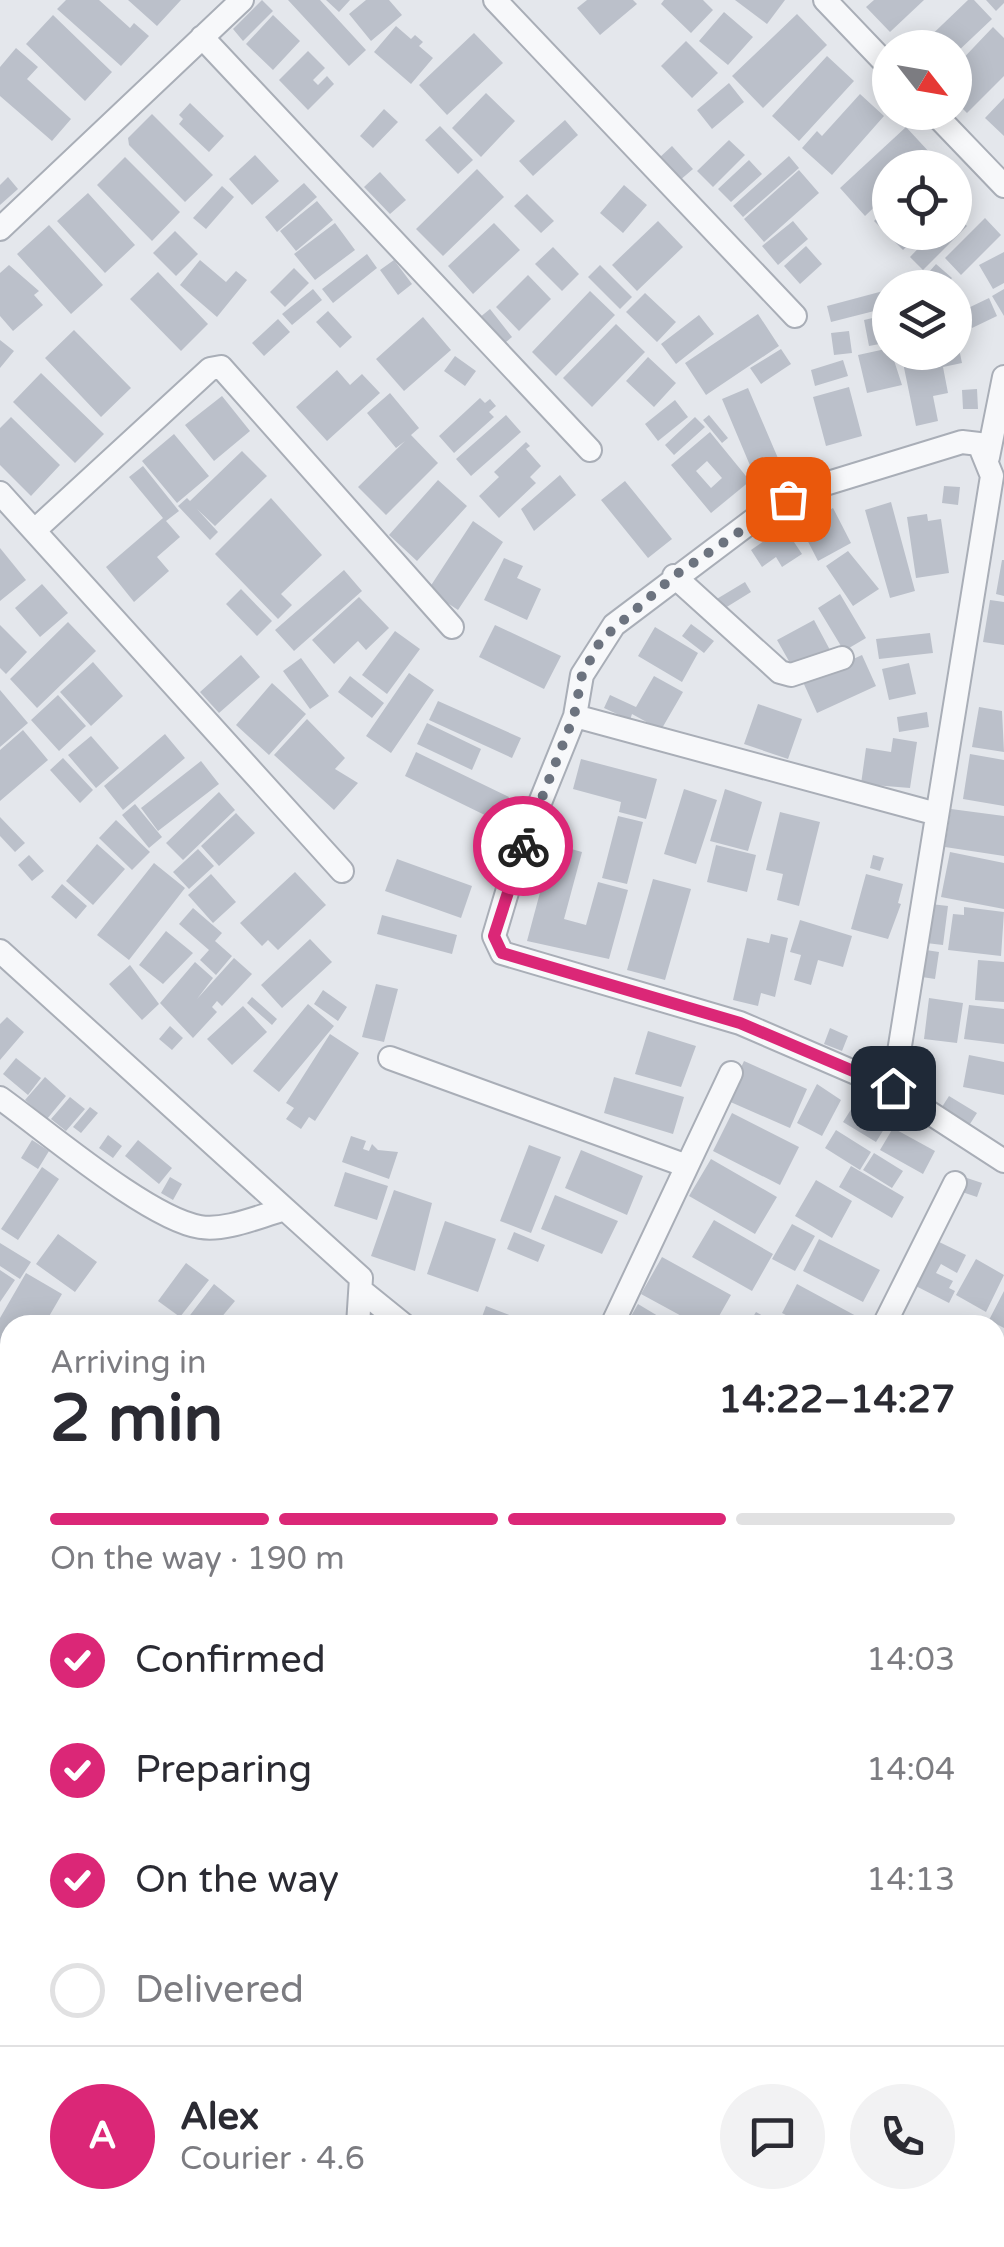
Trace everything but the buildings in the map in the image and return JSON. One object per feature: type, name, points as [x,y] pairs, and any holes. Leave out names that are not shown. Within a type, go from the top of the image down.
[{"type":"street","points":[[0,229],[242,0]]},
{"type":"street","points":[[494,0],[795,316]]},
{"type":"street","points":[[825,0],[872,49]]},
{"type":"street","points":[[202,37],[590,450]]},
{"type":"street","points":[[950,130],[1004,186]]},
{"type":"street","points":[[35,530],[210,369],[220,368],[452,628]]},
{"type":"street","points":[[988,457],[1004,377]]},
{"type":"street","points":[[893,1088],[992,476],[980,444],[962,442],[812,488],[768,509],[674,576],[601,640],[582,675],[574,716],[516,862],[494,936],[496,947],[740,1023],[893,1088],[1004,1161]]},
{"type":"street","points":[[0,493],[342,871]]},
{"type":"street","points":[[674,576],[780,672],[791,675],[842,658]]},
{"type":"street","points":[[574,716],[937,814]]},
{"type":"street","points":[[0,951],[282,1210],[348,1264],[361,1278],[359,1315]]},
{"type":"street","points":[[390,1058],[687,1166]]},
{"type":"street","points":[[617,1315],[730,1074]]},
{"type":"street","points":[[0,1098],[176,1218],[198,1227],[218,1228],[282,1210]]},
{"type":"street","points":[[889,1315],[955,1183]]},
{"type":"street","points":[[362,1291],[392,1315]]},
{"type":"way so far","points":[[523,846],[574,716],[582,675],[601,640],[674,576],[788,499]]},
{"type":"route","points":[[523,846],[494,936],[502,953],[740,1023],[893,1088]]}]
